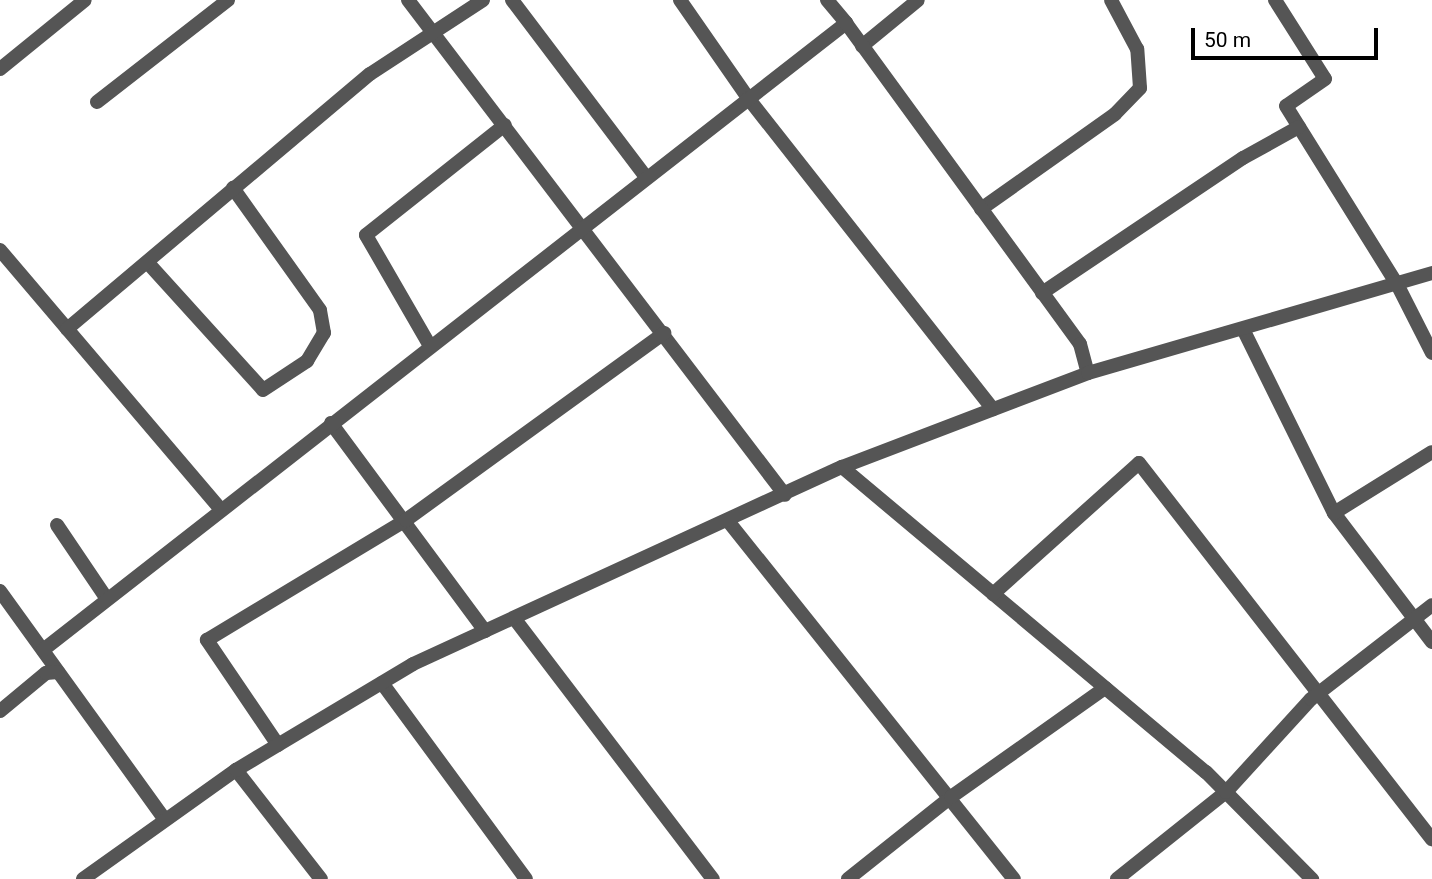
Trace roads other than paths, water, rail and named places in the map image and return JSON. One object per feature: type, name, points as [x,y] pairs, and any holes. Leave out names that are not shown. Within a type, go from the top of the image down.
[{"type":"street","points":[[0,69],[85,0]]},
{"type":"street","points":[[97,102],[228,0]]},
{"type":"street","points":[[408,0],[583,226],[785,495]]},
{"type":"street","points":[[67,329],[370,74],[483,0]]},
{"type":"street","points":[[512,0],[646,177]]},
{"type":"street","points":[[680,0],[748,99],[993,409]]},
{"type":"street","points":[[827,0],[1080,344],[1087,373]]},
{"type":"street","points":[[862,46],[918,0]]},
{"type":"street","points":[[981,209],[1115,114],[1140,88],[1137,50],[1111,0]]},
{"type":"street","points":[[1275,0],[1325,79],[1286,106],[1398,286],[1432,353]]},
{"type":"street","points":[[43,650],[846,23]]},
{"type":"street","points":[[430,346],[366,235],[505,125]]},
{"type":"street","points":[[1042,293],[1299,127]]},
{"type":"street","points":[[148,263],[263,390],[307,361],[321,345],[320,310],[233,188]]},
{"type":"street","points":[[0,250],[221,510]]},
{"type":"street","points":[[83,879],[101,874],[163,817],[382,683],[485,631],[842,467],[1087,373],[1398,286],[1432,273]]},
{"type":"street","points":[[1243,330],[1334,513],[1432,642]]},
{"type":"street","points":[[278,745],[207,640],[406,520],[664,333]]},
{"type":"street","points":[[331,423],[406,520],[485,631]]},
{"type":"street","points":[[1334,513],[1432,452]]},
{"type":"street","points":[[993,594],[1139,463],[1432,840]]},
{"type":"street","points":[[842,467],[1226,792],[1312,879]]},
{"type":"street","points":[[728,521],[1014,879]]},
{"type":"street","points":[[57,525],[107,599]]},
{"type":"street","points":[[0,591],[163,817]]},
{"type":"street","points":[[1117,879],[1226,792],[1319,694],[1432,605]]},
{"type":"street","points":[[514,618],[713,879]]},
{"type":"street","points":[[0,712],[46,673],[58,672]]},
{"type":"street","points":[[382,683],[526,879]]},
{"type":"street","points":[[848,879],[951,797],[1105,688]]},
{"type":"street","points":[[236,770],[321,879]]}]
